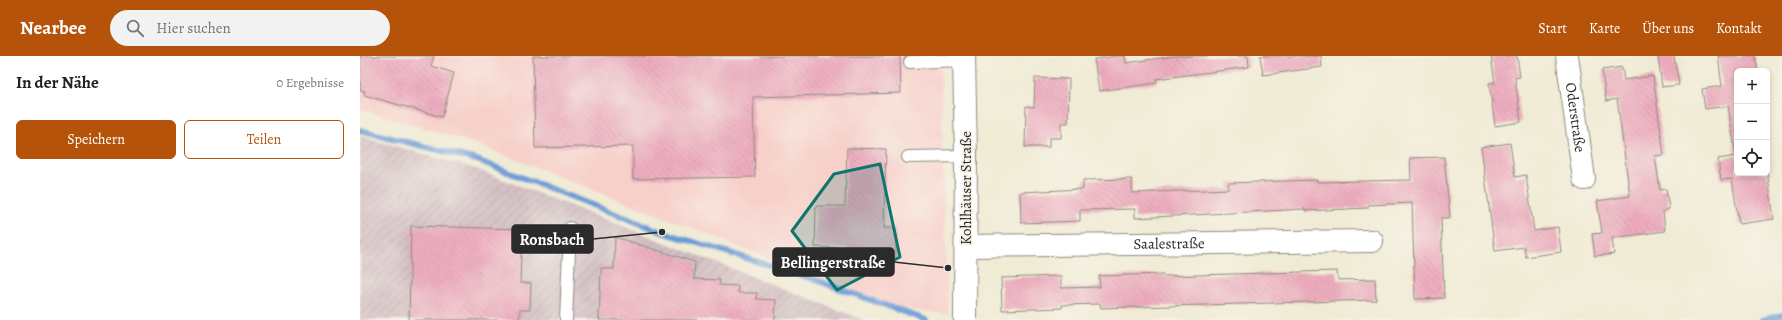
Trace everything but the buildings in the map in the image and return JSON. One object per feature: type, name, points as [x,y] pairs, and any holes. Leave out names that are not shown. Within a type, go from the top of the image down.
[{"type":"street","name":"Oderstraße","points":[[1567,56],[1584,179]]},
{"type":"street","name":"Kohlhäuser Straße","points":[[964,58],[967,246],[965,320]]},
{"type":"street","name":"Saalestraße","points":[[967,246],[1372,241]]},
{"type":"lane","points":[[910,62],[964,58]]},
{"type":"lane","points":[[908,157],[966,156]]},
{"type":"lane","points":[[566,320],[570,228]]},
{"type":"highlighted area","points":[[880,164],[900,257],[837,290],[792,231],[834,174]]},
{"type":"shaded area","points":[[360,56],[940,56],[948,314],[897,308],[473,143],[360,109]]},
{"type":"shaded area","points":[[360,136],[476,169],[864,320],[360,320]]},
{"type":"waterway","points":[[360,130],[477,160],[662,232],[813,279],[926,320]]},
{"type":"waterway","points":[[1763,320],[1782,315]]},
{"type":"place","name":"Ronsbach","points":[[662,232]]},
{"type":"place","name":"Bellingerstraße","points":[[948,268]]}]
